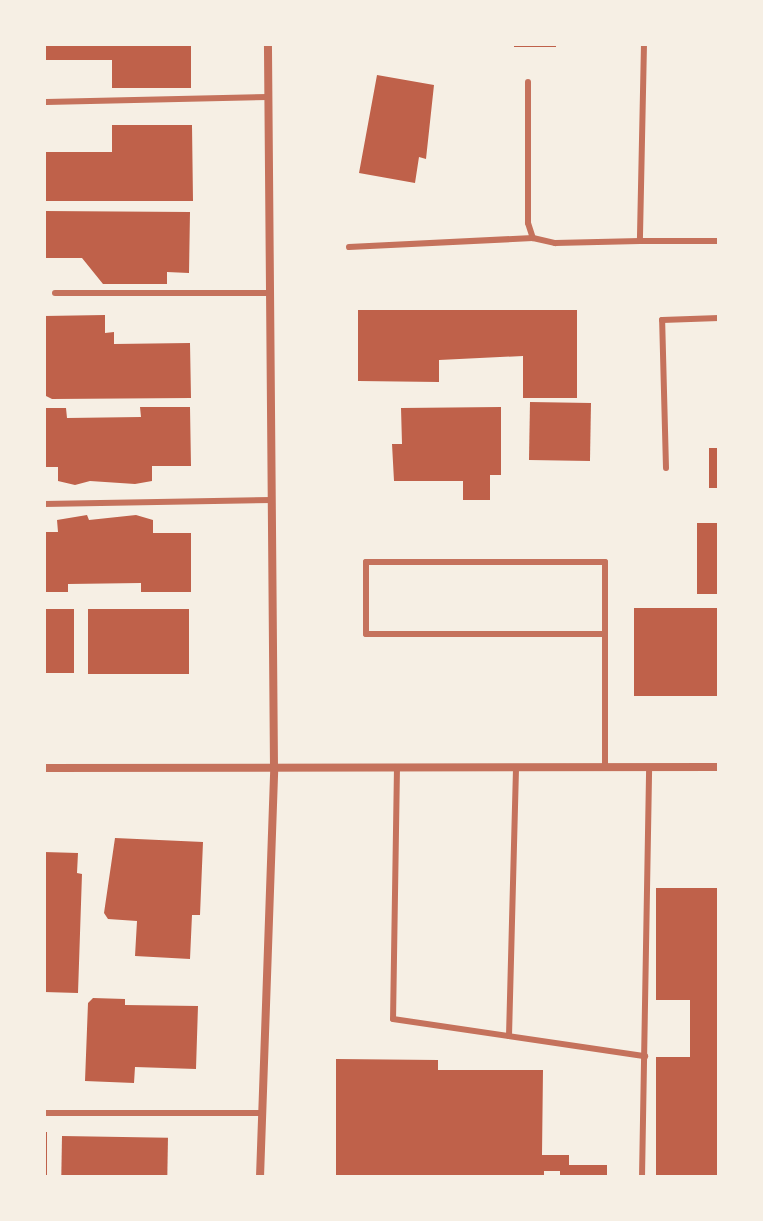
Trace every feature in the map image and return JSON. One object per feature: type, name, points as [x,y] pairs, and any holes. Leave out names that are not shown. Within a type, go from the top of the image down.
[{"type":"street","points":[[260,1177],[274,767],[268,44]]},
{"type":"street","points":[[44,768],[719,767]]},
{"type":"lane","points":[[640,241],[644,44]]},
{"type":"lane","points":[[528,82],[528,223],[533,238]]},
{"type":"lane","points":[[46,102],[268,97]]},
{"type":"lane","points":[[349,247],[533,238],[555,243],[719,241]]},
{"type":"lane","points":[[55,293],[270,293]]},
{"type":"lane","points":[[666,468],[662,320],[719,318]]},
{"type":"lane","points":[[44,504],[272,500]]},
{"type":"lane","points":[[604,634],[366,634],[366,562],[605,562],[605,767]]},
{"type":"lane","points":[[397,767],[393,1019],[645,1056]]},
{"type":"lane","points":[[509,1036],[516,767]]},
{"type":"lane","points":[[642,1177],[649,767]]},
{"type":"lane","points":[[44,1113],[263,1113]]},
{"type":"building","points":[[44,44],[191,44],[191,88],[112,88],[112,60],[44,60]]},
{"type":"building","points":[[514,44],[556,44],[556,47],[514,47]]},
{"type":"building","points":[[377,75],[434,85],[426,159],[419,157],[415,183],[359,173]]},
{"type":"building","points":[[112,125],[192,125],[193,201],[44,201],[44,152],[112,152]]},
{"type":"building","points":[[44,211],[190,212],[189,273],[167,272],[167,284],[103,284],[82,258],[44,258]]},
{"type":"building","points":[[358,310],[577,310],[577,398],[523,398],[523,356],[439,360],[439,382],[358,381]]},
{"type":"building","points":[[105,315],[105,333],[114,332],[114,344],[190,343],[191,398],[52,399],[44,395],[44,316]]},
{"type":"building","points":[[530,402],[591,403],[590,461],[529,460]]},
{"type":"building","points":[[140,407],[190,407],[191,466],[152,466],[152,481],[135,484],[90,481],[75,485],[58,481],[58,467],[44,467],[44,408],[66,408],[67,418],[141,417]]},
{"type":"building","points":[[501,407],[501,475],[490,475],[490,500],[463,500],[463,481],[394,481],[392,444],[402,444],[401,408]]},
{"type":"building","points":[[709,448],[719,448],[719,488],[709,488]]},
{"type":"building","points":[[87,515],[89,520],[136,515],[153,520],[153,533],[191,533],[191,592],[141,592],[141,583],[68,584],[68,592],[44,592],[44,532],[58,532],[57,520]]},
{"type":"building","points":[[697,523],[719,523],[719,594],[697,594]]},
{"type":"building","points":[[634,608],[719,608],[719,696],[634,696]]},
{"type":"building","points":[[44,609],[74,609],[74,673],[44,673]]},
{"type":"building","points":[[88,609],[189,609],[189,674],[88,674]]},
{"type":"building","points":[[115,838],[203,842],[200,915],[192,915],[190,959],[135,956],[137,921],[108,919],[104,913]]},
{"type":"building","points":[[44,852],[78,853],[77,873],[82,874],[78,993],[44,992]]},
{"type":"building","points":[[656,888],[719,888],[719,1177],[656,1177],[656,1057],[690,1057],[690,1000],[656,1000]]},
{"type":"building","points":[[93,998],[125,999],[125,1005],[198,1006],[196,1069],[135,1067],[134,1083],[85,1081],[88,1003]]},
{"type":"building","points":[[336,1059],[438,1060],[438,1070],[543,1070],[542,1155],[569,1155],[569,1165],[607,1165],[607,1177],[560,1177],[560,1171],[544,1171],[544,1177],[336,1177]]},
{"type":"building","points":[[44,1132],[47,1132],[47,1177],[44,1177]]},
{"type":"building","points":[[62,1136],[168,1138],[167,1177],[61,1177]]}]
